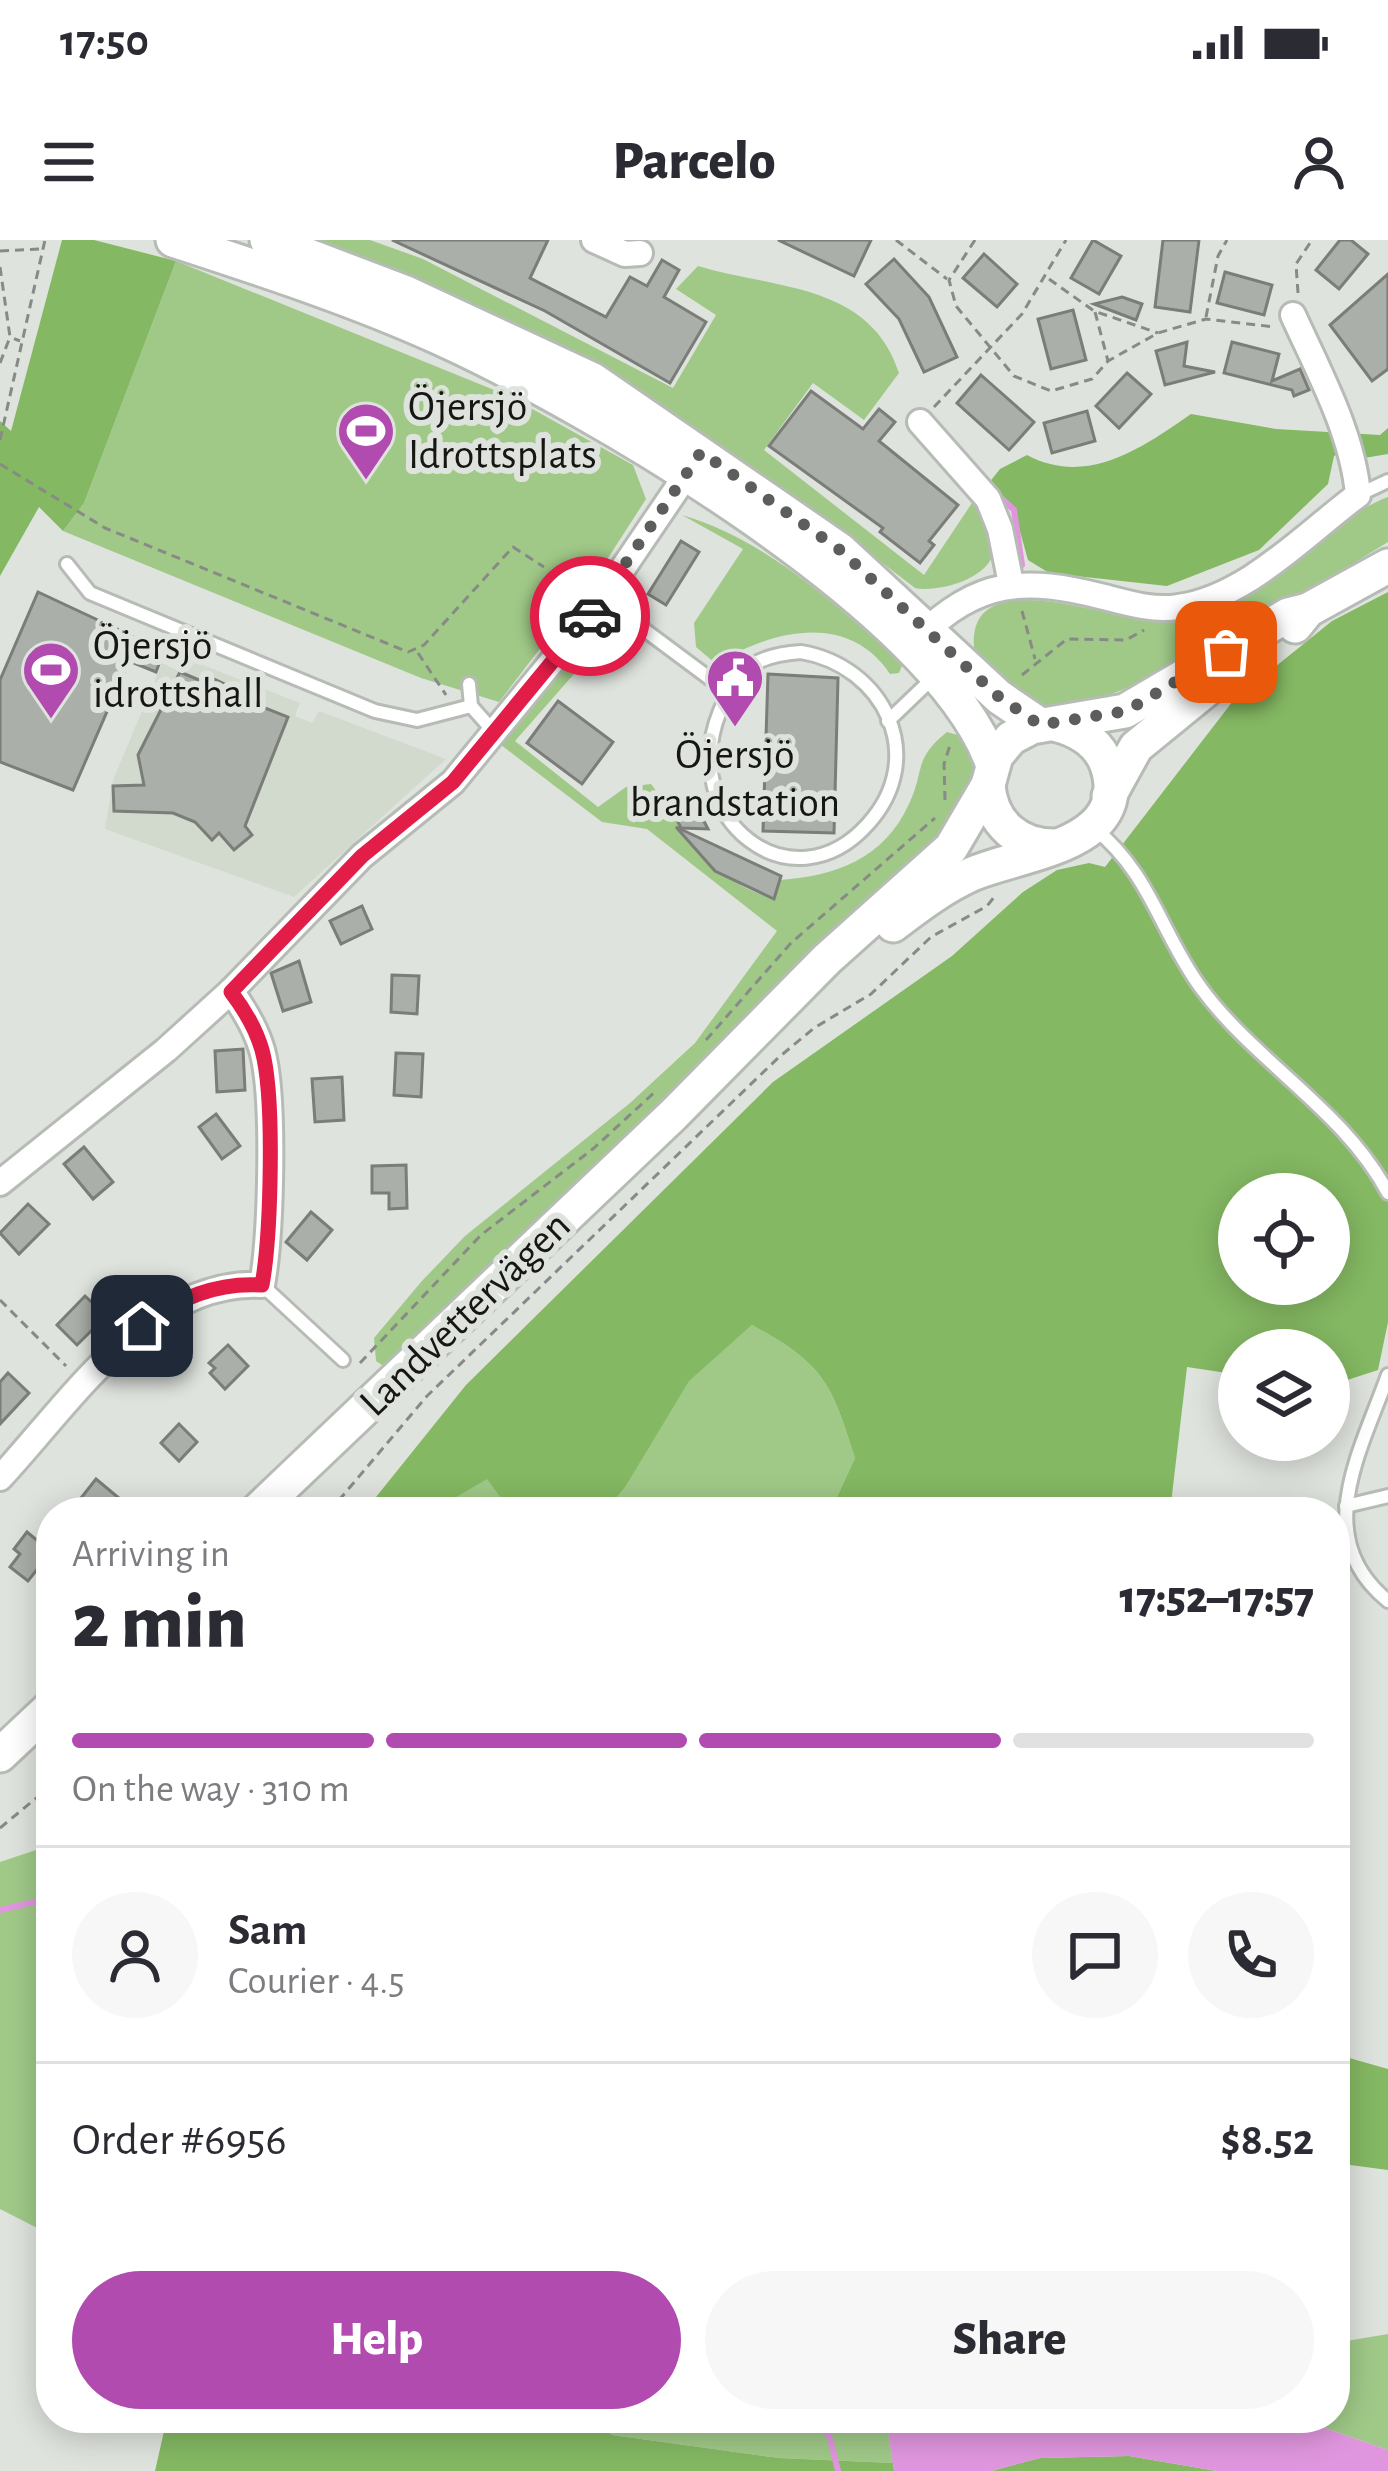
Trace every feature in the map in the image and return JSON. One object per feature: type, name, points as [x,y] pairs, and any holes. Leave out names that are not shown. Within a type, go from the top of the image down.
[{"type":"street","points":[[173,240],[225,248],[435,335],[694,464]]},
{"type":"street","points":[[267,240],[406,293],[592,380],[830,576],[999,697],[1049,725],[1079,732],[1107,766],[1109,796]]},
{"type":"street","points":[[594,240],[625,254],[640,253]]},
{"type":"street","points":[[919,637],[986,591],[1014,583],[1046,583],[1172,609],[1216,598],[1358,495],[1356,475],[1320,374],[1293,315]]},
{"type":"street","points":[[920,422],[988,499],[1014,583]]},
{"type":"street","points":[[0,1183],[231,992],[362,856],[432,802],[496,734],[600,603],[694,464]]},
{"type":"street","name":"Landvettervägen","points":[[271,1497],[666,1102],[780,1004],[951,823],[990,774],[1011,738],[1049,725],[1126,711],[1288,614],[1308,610],[1388,566]]},
{"type":"street","name":"Landvettervägen","points":[[666,1102],[695,1102],[880,934],[949,885],[1058,845],[1093,827],[1136,747],[1160,722],[1296,626],[1308,610]]},
{"type":"street","points":[[919,637],[935,675],[974,720],[996,815],[1027,842],[1058,845]]},
{"type":"street","points":[[0,1478],[164,1309],[211,1288],[262,1285],[269,1232],[266,1082],[262,1050],[231,992]]},
{"type":"street","points":[[0,1755],[36,1721]]},
{"type":"lane","points":[[1358,495],[1388,482]]},
{"type":"lane","points":[[67,564],[91,592],[375,711],[417,720],[471,706]]},
{"type":"lane","points":[[546,595],[561,573],[728,692]]},
{"type":"lane","points":[[826,656],[852,668],[888,721],[897,768],[891,789],[865,828],[824,854],[776,853],[735,829],[711,788],[709,741],[728,692],[759,657],[826,656]]},
{"type":"lane","points":[[888,721],[935,675]]},
{"type":"lane","points":[[470,684],[471,706],[496,734]]},
{"type":"lane","points":[[1093,827],[1144,878],[1204,992],[1357,1144],[1388,1192]]},
{"type":"lane","points":[[262,1285],[344,1360]]},
{"type":"lane","points":[[1349,1497],[1388,1376]]},
{"type":"lane","points":[[1350,1505],[1388,1496]]},
{"type":"lane","points":[[1350,1536],[1354,1566],[1388,1600]]},
{"type":"path","points":[[0,440],[45,240]]},
{"type":"path","points":[[896,240],[949,280],[956,306],[1014,376],[1031,388],[1051,391],[1092,379],[1108,361],[1159,333],[1206,319],[1275,328],[1293,315],[1299,301],[1296,263],[1312,240]]},
{"type":"path","points":[[949,280],[975,240]]},
{"type":"path","points":[[920,422],[1047,278],[1066,240]]},
{"type":"path","points":[[1206,319],[1218,256],[1227,240]]},
{"type":"path","points":[[0,251],[43,250]]},
{"type":"path","points":[[0,267],[10,337],[0,363]]},
{"type":"path","points":[[1047,278],[1094,310],[1159,333]]},
{"type":"path","points":[[1094,310],[1108,361]]},
{"type":"path","points":[[10,337],[22,341]]},
{"type":"path","points":[[0,464],[105,528],[417,652],[455,711]]},
{"type":"path","points":[[417,652],[513,547],[561,573]]},
{"type":"path","points":[[1014,583],[1036,661]]},
{"type":"path","points":[[1022,675],[1067,639],[1139,637],[1154,607]]},
{"type":"path","points":[[700,1047],[791,943],[951,823],[944,764],[953,740]]},
{"type":"path","points":[[342,1497],[427,1396],[778,1058],[871,994],[931,937],[987,906],[996,888],[989,867]]},
{"type":"path","points":[[344,1360],[358,1364],[374,1352],[481,1235],[594,1148],[666,1102]]},
{"type":"path","points":[[0,1300],[86,1386]]},
{"type":"path","points":[[0,1828],[36,1798]]},
{"type":"shaded area","points":[[185,658],[300,703],[295,716],[312,723],[319,711],[446,759],[294,897],[105,829],[113,780],[162,663],[179,671]]},
{"type":"shaded area","points":[[888,2433],[1339,2433],[1388,2450],[1388,2471],[1217,2471],[1129,2456],[1040,2458],[991,2471],[894,2471]]},
{"type":"green space","points":[[62,240],[94,240],[176,261],[84,503],[63,531],[39,507],[0,576],[0,421],[11,431]]},
{"type":"green space","points":[[301,240],[370,240],[423,259],[673,388],[716,315],[676,289],[698,266],[787,286],[842,305],[866,321],[885,343],[899,373],[864,420],[813,383],[764,450],[924,575],[978,494],[993,536],[991,559],[962,582],[915,588],[769,480],[624,386],[470,305]]},
{"type":"green space","name":"Öjersjö Idrottsplats","points":[[176,261],[509,396],[633,465],[646,499],[601,569],[499,702],[421,678],[63,531],[84,503]]},
{"type":"green space","points":[[1191,414],[1276,429],[1380,435],[1388,428],[1388,454],[1364,458],[1354,447],[1334,456],[1328,484],[1259,550],[1167,586],[1049,573],[1028,560],[1014,510],[988,484],[1000,469],[1027,455],[1071,467],[1113,459]]},
{"type":"green space","points":[[1388,497],[1388,542],[1212,648],[1108,695],[1065,706],[1032,703],[975,656],[976,625],[991,607],[1015,600],[1164,622],[1227,605],[1332,529]]},
{"type":"green space","points":[[682,515],[743,541],[800,577],[903,663],[899,673],[890,674],[873,654],[831,634],[808,633],[761,642],[716,664],[696,647],[694,623],[743,549]]},
{"type":"green space","points":[[1388,592],[1388,1322],[1378,1370],[1350,1379],[1350,1329],[1218,1329],[1218,1372],[1187,1367],[1172,1497],[837,1497],[855,1458],[831,1392],[795,1351],[752,1325],[689,1381],[617,1497],[500,1497],[487,1479],[456,1497],[376,1497],[466,1385],[773,1082],[952,956],[1023,892],[1057,870],[1089,863],[1105,867],[1233,701],[1332,621]]},
{"type":"green space","points":[[618,624],[623,629],[596,649],[515,741],[598,807],[626,787],[651,784],[714,866],[773,899],[780,880],[838,869],[886,839],[909,804],[924,758],[947,732],[972,739],[982,762],[965,813],[580,1190],[385,1367],[376,1361],[374,1338],[421,1282],[465,1236],[630,1103],[695,1043],[777,931],[647,829],[602,822],[501,745],[600,625]]},
{"type":"green space","points":[[752,1325],[795,1351],[831,1392],[855,1458],[837,1497],[617,1497],[689,1380]]},
{"type":"green space","points":[[487,1478],[501,1497],[456,1497]]},
{"type":"green space","points":[[36,1850],[36,2227],[0,2209],[0,1862]]},
{"type":"green space","points":[[1350,2058],[1388,2069],[1388,2170],[1350,2165]]},
{"type":"green space","points":[[1388,2334],[1388,2450],[1339,2433],[1350,2433],[1350,2340]]},
{"type":"green space","points":[[164,2433],[610,2433],[779,2458],[893,2463],[894,2471],[155,2471]]},
{"type":"green space","points":[[888,2433],[893,2463],[779,2458],[612,2435]]},
{"type":"green space","points":[[1129,2456],[1217,2471],[991,2471],[1040,2458]]},
{"type":"building","points":[[392,240],[548,240],[530,278],[606,317],[630,277],[647,286],[662,260],[679,270],[664,297],[706,322],[670,383],[545,311]]},
{"type":"building","points":[[778,240],[871,240],[854,276]]},
{"type":"building","points":[[1093,240],[1121,256],[1099,294],[1071,278]]},
{"type":"building","points":[[1163,240],[1199,240],[1190,312],[1155,307]]},
{"type":"building","points":[[1340,240],[1351,240],[1368,254],[1339,289],[1316,270]]},
{"type":"building","points":[[984,254],[1017,284],[997,307],[963,278]]},
{"type":"building","points":[[894,259],[929,297],[957,357],[924,372],[899,319],[866,284]]},
{"type":"building","points":[[1225,272],[1272,285],[1264,315],[1217,303]]},
{"type":"building","points":[[1388,274],[1388,369],[1372,381],[1330,325]]},
{"type":"building","points":[[1122,297],[1142,304],[1136,320],[1094,304]]},
{"type":"building","points":[[1073,310],[1086,360],[1051,369],[1038,319]]},
{"type":"building","points":[[1187,342],[1184,366],[1215,372],[1165,385],[1156,351]]},
{"type":"building","points":[[1232,342],[1279,354],[1272,381],[1300,369],[1309,390],[1294,396],[1292,390],[1224,373]]},
{"type":"building","points":[[1127,373],[1151,394],[1119,428],[1096,406]]},
{"type":"building","points":[[981,375],[1034,422],[1009,450],[957,403]]},
{"type":"building","points":[[811,391],[863,429],[879,409],[895,422],[879,441],[958,505],[929,541],[934,545],[920,563],[880,532],[883,528],[769,446]]},
{"type":"building","points":[[1087,411],[1095,441],[1052,453],[1044,423]]},
{"type":"building","points":[[681,541],[699,552],[666,605],[648,594]]},
{"type":"building","name":"Öjersjö idrottshall","points":[[38,592],[164,651],[156,672],[129,661],[73,790],[0,762],[0,680]]},
{"type":"building","points":[[180,672],[211,685],[214,679],[237,690],[235,696],[288,717],[245,826],[252,835],[234,850],[219,833],[212,840],[195,822],[173,813],[114,811],[113,786],[144,785],[138,755]]},
{"type":"building","points":[[768,674],[838,678],[834,833],[763,831]]},
{"type":"building","points":[[558,701],[613,742],[582,784],[527,743]]},
{"type":"building","points":[[696,806],[708,829],[681,828],[674,814]]},
{"type":"building","points":[[676,827],[781,876],[774,899],[715,871]]},
{"type":"building","points":[[362,906],[372,929],[341,944],[330,921]]},
{"type":"building","points":[[299,961],[311,1002],[283,1011],[271,973]]},
{"type":"building","points":[[392,975],[419,976],[417,1014],[391,1012]]},
{"type":"building","points":[[243,1049],[245,1090],[217,1092],[215,1051]]},
{"type":"building","points":[[396,1053],[423,1054],[421,1097],[394,1095]]},
{"type":"building","points":[[342,1077],[344,1120],[315,1122],[312,1079]]},
{"type":"building","points":[[216,1114],[240,1146],[222,1159],[199,1127]]},
{"type":"building","points":[[84,1147],[113,1182],[93,1199],[64,1164]]},
{"type":"building","points":[[406,1165],[407,1208],[389,1209],[389,1193],[372,1193],[372,1166]]},
{"type":"building","points":[[28,1204],[49,1224],[19,1254],[0,1233]]},
{"type":"building","points":[[311,1212],[332,1230],[307,1260],[286,1242]]},
{"type":"building","points":[[85,1296],[106,1316],[77,1345],[57,1325]]},
{"type":"building","points":[[228,1345],[248,1366],[225,1389],[210,1373],[215,1368],[209,1363]]},
{"type":"building","points":[[8,1373],[29,1393],[0,1424],[0,1382]]},
{"type":"building","points":[[179,1424],[197,1442],[179,1461],[161,1443]]},
{"type":"building","points":[[96,1479],[118,1497],[82,1497]]},
{"type":"building","points":[[27,1532],[36,1540],[36,1571],[28,1581],[10,1567],[20,1554],[14,1549]]},
{"type":"waterway","points":[[996,493],[1014,510],[1022,565]]},
{"type":"waterway","points":[[0,1910],[36,1902]]},
{"type":"waterway","points":[[826,2433],[838,2471]]},
{"type":"way so far","points":[[590,616],[701,452],[840,550],[929,627],[999,697],[1040,725],[1126,711],[1226,652]]},
{"type":"place","name":"Öjersjö Idrottsplats","points":[[366,482]]},
{"type":"place","name":"Öjersjö idrottshall","points":[[51,721]]},
{"type":"place","name":"Öjersjö brandstation","points":[[735,729]]},
{"type":"route","points":[[142,1326],[183,1298],[211,1288],[262,1285],[269,1232],[266,1082],[262,1050],[231,992],[362,856],[453,782],[590,616]]}]
